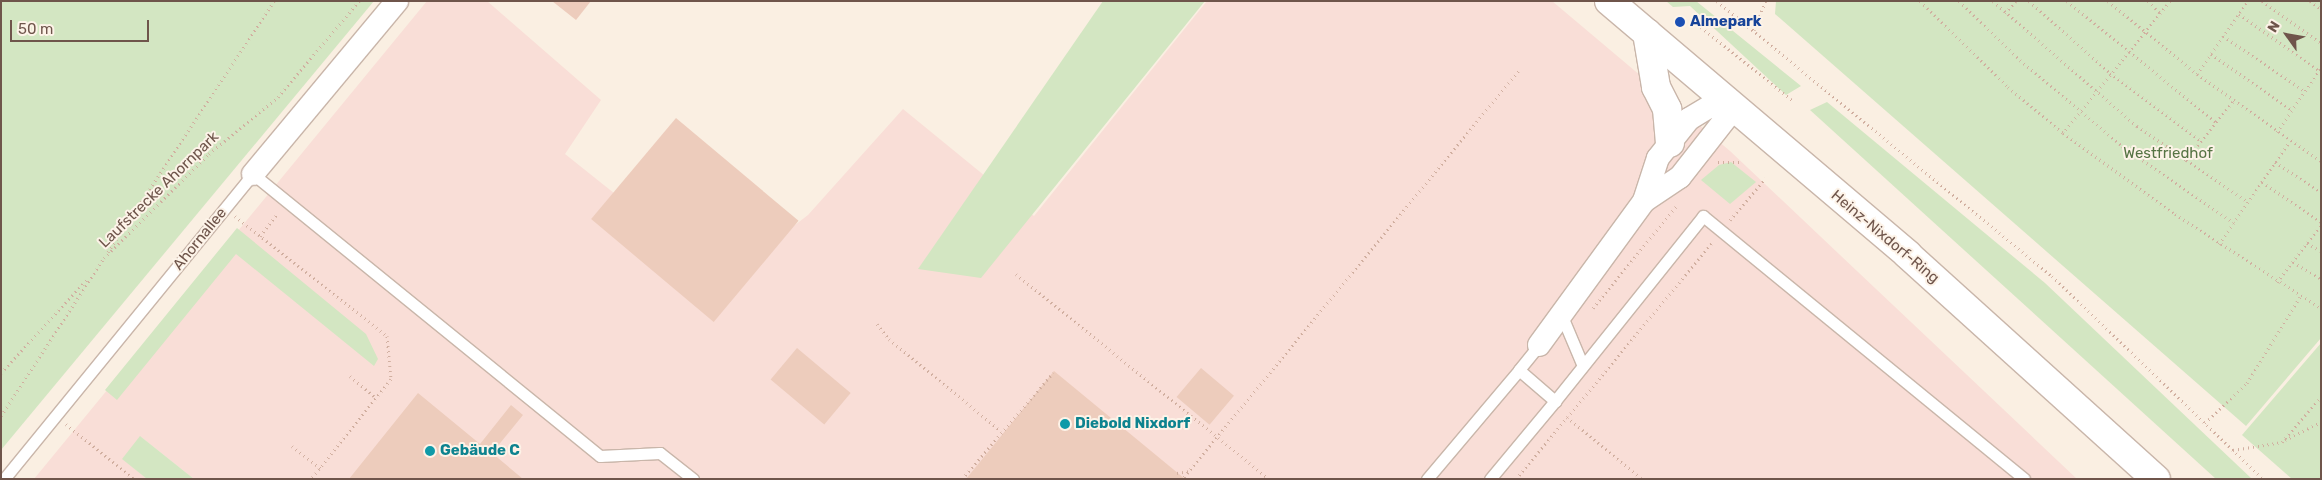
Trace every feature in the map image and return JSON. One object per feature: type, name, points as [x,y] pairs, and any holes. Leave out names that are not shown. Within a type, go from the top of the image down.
[{"type":"main road","name":"Heinz-Nixdorf-Ring","points":[[1609,1],[1908,255],[2156,479]]},
{"type":"main road","points":[[1647,33],[1656,87],[1666,109],[1670,142]]},
{"type":"street","name":"Ahornallee","points":[[253,174],[398,1]]},
{"type":"street","points":[[1539,345],[1644,201],[1658,158],[1670,142],[1689,119],[1708,107],[1734,108]]},
{"type":"street","points":[[1644,201],[1680,177],[1734,108]]},
{"type":"lane","points":[[253,174],[600,456],[660,453],[693,479]]},
{"type":"lane","name":"Ahornallee","points":[[4,479],[253,174]]},
{"type":"lane","points":[[1490,479],[1703,216],[2024,479]]},
{"type":"lane","points":[[1561,314],[1583,366]]},
{"type":"lane","points":[[1427,479],[1539,345]]},
{"type":"lane","points":[[1519,370],[1555,401]]},
{"type":"path","points":[[104,258],[274,1]]},
{"type":"path","name":"Laufstrecke Ahornpark","points":[[1,416],[104,258],[209,154],[278,97],[359,1]]},
{"type":"path","points":[[1717,1],[2052,276],[2263,479]]},
{"type":"path","points":[[1754,30],[1766,1]]},
{"type":"path","points":[[1920,1],[2008,87],[2063,133],[2220,244],[2300,298],[2321,308]]},
{"type":"path","points":[[1959,1],[2080,111],[2234,223]]},
{"type":"path","points":[[1994,1],[2005,13],[2095,92],[2185,160],[2248,202]]},
{"type":"path","points":[[2005,13],[2016,1]]},
{"type":"path","points":[[2029,1],[2110,73],[2201,141]]},
{"type":"path","points":[[2067,1],[2126,53],[2216,122]]},
{"type":"path","points":[[2108,1],[2143,34],[2277,132],[2321,161]]},
{"type":"path","points":[[2148,1],[2160,13]]},
{"type":"path","points":[[2063,133],[2170,1]]},
{"type":"path","points":[[2197,74],[2248,1]]},
{"type":"path","points":[[2262,1],[2321,43]]},
{"type":"path","points":[[2310,1],[2321,9]]},
{"type":"path","points":[[2239,14],[2320,70],[2277,132]]},
{"type":"path","points":[[1701,27],[1793,101]]},
{"type":"path","points":[[2224,36],[2305,91]]},
{"type":"path","points":[[2210,54],[2292,110]]},
{"type":"path","points":[[1184,477],[1520,69]]},
{"type":"path","points":[[2185,160],[2234,100]]},
{"type":"path","points":[[2220,244],[2290,141]]},
{"type":"path","points":[[2276,162],[2321,192]]},
{"type":"path","points":[[1516,479],[1766,178]]},
{"type":"path","points":[[2262,182],[2321,224],[2277,282]]},
{"type":"path","points":[[1570,336],[1681,200]]},
{"type":"path","points":[[260,236],[288,201]]},
{"type":"path","points":[[225,208],[387,336],[391,379],[311,479]]},
{"type":"path","points":[[2307,243],[2321,251]]},
{"type":"path","points":[[2293,262],[2321,279]]},
{"type":"path","points":[[1,374],[58,306],[92,274]]},
{"type":"path","points":[[1016,274],[1269,479]]},
{"type":"path","points":[[2205,423],[2247,383],[2300,298]]},
{"type":"path","points":[[877,324],[889,339],[1001,431]]},
{"type":"path","points":[[962,479],[1001,431],[1053,373]]},
{"type":"path","points":[[350,376],[376,398]]},
{"type":"path","points":[[2282,442],[2321,397]]},
{"type":"path","points":[[55,416],[134,479]]},
{"type":"path","points":[[1567,417],[1642,479]]},
{"type":"path","points":[[2233,450],[2282,442],[2321,422]]},
{"type":"path","points":[[292,446],[320,468]]},
{"type":"path","points":[[1178,473],[1189,471]]},
{"type":"shaded area","points":[[427,1],[487,1],[601,100],[565,154],[723,280],[808,215],[903,109],[1034,216],[1207,1],[1552,1],[1730,151],[2077,479],[194,479],[141,437],[123,459],[147,479],[34,479]]},
{"type":"green space","points":[[1,1],[374,1],[1,450]]},
{"type":"green space","points":[[1103,1],[1205,1],[981,278],[918,269]]},
{"type":"green space","points":[[1666,1],[1696,1],[1801,86],[1786,95],[1690,6],[1673,7]]},
{"type":"green space","name":"Westfriedhof","points":[[1776,1],[2321,1],[2321,338],[2246,426],[1775,14]]},
{"type":"green space","points":[[1827,102],[2045,283],[2252,479],[2216,479],[1810,110]]},
{"type":"green space","points":[[1731,162],[1756,182],[1730,204],[1701,180],[1719,165]]},
{"type":"green space","points":[[237,228],[366,334],[378,359],[374,366],[236,254],[117,400],[105,390]]},
{"type":"green space","points":[[2321,343],[2321,479],[2292,479],[2242,435]]},
{"type":"green space","points":[[140,436],[194,479],[147,479],[122,459]]},
{"type":"building","points":[[552,1],[591,1],[576,20]]},
{"type":"building","points":[[676,118],[799,221],[714,322],[591,219]]},
{"type":"building","points":[[797,348],[851,393],[824,424],[771,379]]},
{"type":"building","points":[[1201,368],[1234,396],[1210,425],[1177,397]]},
{"type":"building","name":"Diebold Nixdorf","points":[[1054,371],[1185,479],[966,479]]},
{"type":"building","name":"Gebäude C","points":[[418,393],[480,444],[511,405],[523,415],[492,453],[523,479],[349,479]]},
{"type":"place","name":"Almepark","points":[[1680,22]]},
{"type":"place","name":"Diebold Nixdorf","points":[[1065,424]]},
{"type":"place","name":"Gebäude C","points":[[430,451]]}]
